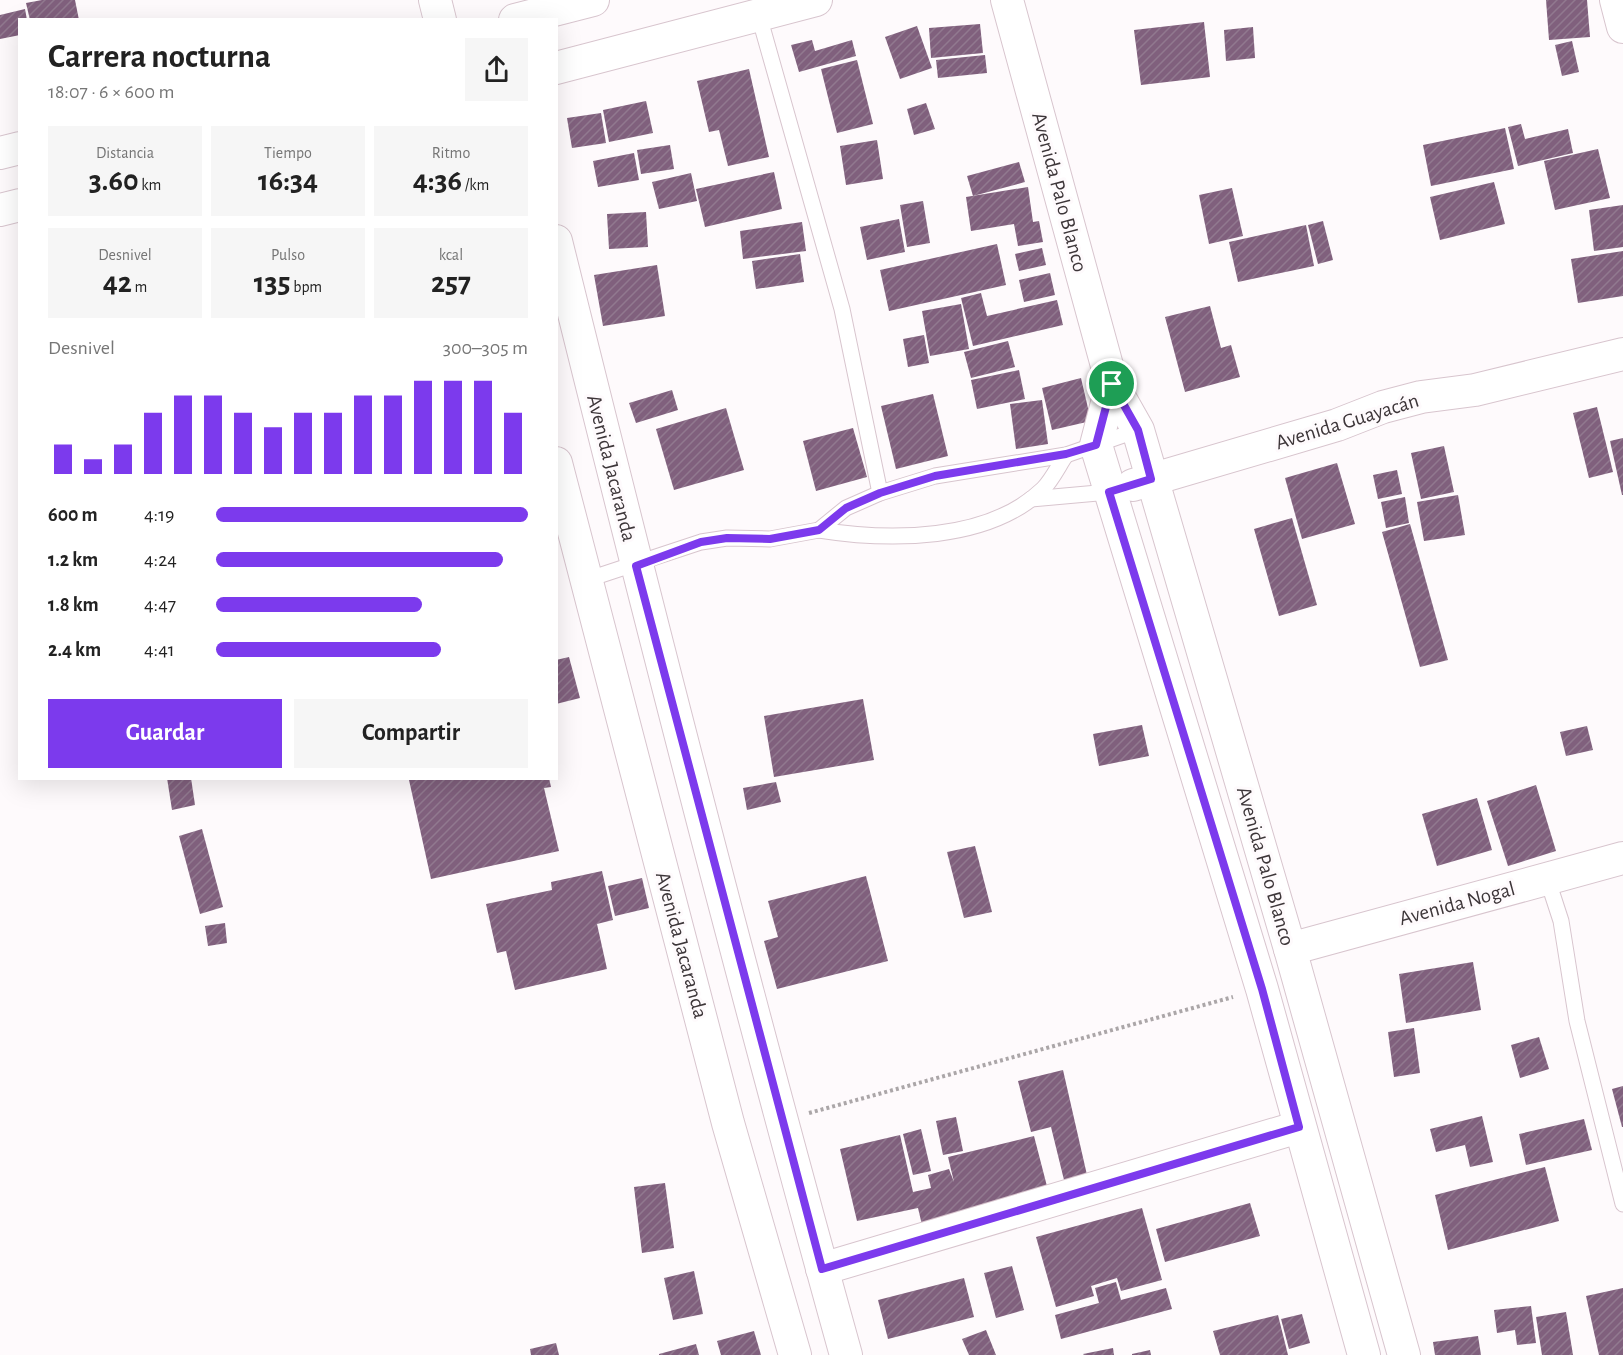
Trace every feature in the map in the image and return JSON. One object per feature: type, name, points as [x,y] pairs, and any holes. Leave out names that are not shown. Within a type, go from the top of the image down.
[{"type":"street","points":[[435,0],[440,18]]},
{"type":"street","points":[[498,0],[503,18]]},
{"type":"street","points":[[523,18],[593,0]]},
{"type":"street","points":[[558,67],[816,0]]},
{"type":"street","name":"Avenida Palo Blanco","points":[[1007,0],[1112,384],[1138,430],[1290,949],[1404,1355]]},
{"type":"street","points":[[1616,0],[1623,27]]},
{"type":"street","points":[[0,153],[18,148]]},
{"type":"street","points":[[0,210],[18,206]]},
{"type":"street","name":"Avenida Jacaranda","points":[[558,249],[636,566],[778,1110],[846,1355]]},
{"type":"street","name":"Avenida Guayacán","points":[[1109,492],[1338,425],[1383,407],[1421,397],[1475,390],[1623,354]]},
{"type":"street","name":"Avenida Palo Blanco","points":[[1112,384],[1096,445],[1262,989],[1364,1355]]},
{"type":"street","name":"Avenida Jacaranda","points":[[558,471],[728,1123],[795,1355]]},
{"type":"street","name":"Avenida Nogal","points":[[1290,949],[1623,858]]},
{"type":"street","points":[[728,1123],[778,1110]]},
{"type":"street","points":[[822,1269],[1299,1127]]},
{"type":"lane","points":[[759,16],[842,309],[880,493]]},
{"type":"lane","points":[[819,530],[846,508],[880,493],[935,476],[1066,454],[1138,430]]},
{"type":"lane","points":[[586,580],[636,566],[701,542],[727,538],[770,539],[819,530],[862,536],[899,536],[957,530],[1012,512],[1044,488],[1066,454]]},
{"type":"lane","points":[[1028,500],[1109,492]]},
{"type":"lane","points":[[1547,878],[1561,921],[1577,1021],[1623,1204]]},
{"type":"path","points":[[778,1110],[810,1113],[1262,989]]},
{"type":"building","points":[[42,0],[75,0],[79,18],[30,18],[26,3]]},
{"type":"building","points":[[1546,0],[1587,0],[1590,37],[1549,40]]},
{"type":"building","points":[[25,9],[27,18],[18,18],[18,35],[0,39],[0,15]]},
{"type":"building","points":[[1204,22],[1210,77],[1141,85],[1134,30]]},
{"type":"building","points":[[980,24],[983,53],[931,58],[929,28]]},
{"type":"building","points":[[917,26],[932,68],[900,79],[885,37]]},
{"type":"building","points":[[1253,27],[1255,58],[1226,61],[1224,30]]},
{"type":"building","points":[[812,40],[815,51],[852,40],[856,56],[799,72],[791,45]]},
{"type":"building","points":[[1572,41],[1579,72],[1562,76],[1555,45]]},
{"type":"building","points":[[985,55],[987,73],[938,78],[936,60]]},
{"type":"building","points":[[857,60],[873,124],[837,133],[821,69]]},
{"type":"building","points":[[749,69],[769,157],[728,166],[719,130],[709,132],[697,81]]},
{"type":"building","points":[[646,101],[653,133],[609,142],[603,110]]},
{"type":"building","points":[[926,103],[935,129],[914,135],[907,109]]},
{"type":"building","points":[[601,113],[606,143],[572,148],[567,118]]},
{"type":"building","points":[[1521,124],[1525,139],[1568,129],[1573,153],[1518,166],[1508,127]]},
{"type":"building","points":[[1505,128],[1514,169],[1431,186],[1423,145]]},
{"type":"building","points":[[877,140],[883,179],[846,185],[840,146]]},
{"type":"building","points":[[670,145],[674,169],[641,174],[637,150]]},
{"type":"building","points":[[1598,149],[1610,198],[1555,210],[1544,161]]},
{"type":"building","points":[[634,153],[639,180],[598,187],[593,161]]},
{"type":"building","points":[[1019,162],[1025,182],[973,196],[967,176]]},
{"type":"building","points":[[774,172],[782,209],[705,227],[696,189]]},
{"type":"building","points":[[691,173],[697,201],[659,209],[652,182]]},
{"type":"building","points":[[1494,182],[1505,224],[1440,240],[1430,197]]},
{"type":"building","points":[[1028,187],[1033,222],[1039,221],[1043,242],[1018,246],[1014,224],[971,231],[966,197]]},
{"type":"building","points":[[1232,188],[1243,236],[1209,244],[1199,195]]},
{"type":"building","points":[[923,201],[930,243],[907,247],[900,205]]},
{"type":"building","points":[[1623,205],[1623,247],[1594,251],[1589,210]]},
{"type":"building","points":[[646,212],[648,247],[609,249],[607,214]]},
{"type":"building","points":[[899,219],[905,252],[867,260],[860,227]]},
{"type":"building","points":[[1323,221],[1333,260],[1318,264],[1308,225]]},
{"type":"building","points":[[802,222],[806,251],[743,259],[740,231]]},
{"type":"building","points":[[1306,225],[1314,266],[1238,282],[1229,242]]},
{"type":"building","points":[[997,244],[1006,285],[889,311],[880,270]]},
{"type":"building","points":[[1042,248],[1046,265],[1019,271],[1015,254]]},
{"type":"building","points":[[1623,251],[1623,296],[1578,303],[1571,259]]},
{"type":"building","points":[[800,254],[804,282],[756,289],[752,261]]},
{"type":"building","points":[[657,265],[665,316],[603,326],[594,275]]},
{"type":"building","points":[[1050,273],[1055,295],[1024,302],[1019,280]]},
{"type":"building","points":[[981,293],[987,316],[1057,300],[1063,325],[973,346],[961,298]]},
{"type":"building","points":[[961,304],[969,349],[930,356],[922,311]]},
{"type":"building","points":[[1210,306],[1221,348],[1231,345],[1240,377],[1185,392],[1165,317]]},
{"type":"building","points":[[924,335],[929,363],[908,367],[903,339]]},
{"type":"building","points":[[1008,341],[1015,367],[971,378],[964,352]]},
{"type":"building","points":[[1019,370],[1025,399],[977,409],[971,380]]},
{"type":"building","points":[[1081,378],[1091,421],[1052,430],[1042,388]]},
{"type":"building","points":[[672,390],[678,410],[636,423],[629,403]]},
{"type":"building","points":[[933,394],[948,456],[896,469],[881,406]]},
{"type":"building","points":[[1042,400],[1048,444],[1016,449],[1010,404]]},
{"type":"building","points":[[1597,407],[1613,472],[1589,478],[1573,413]]},
{"type":"building","points":[[726,408],[744,470],[674,490],[656,429]]},
{"type":"building","points":[[853,428],[867,477],[816,491],[803,441]]},
{"type":"building","points":[[1623,438],[1623,495],[1622,495],[1610,441]]},
{"type":"building","points":[[1444,446],[1454,492],[1421,499],[1411,453]]},
{"type":"building","points":[[1337,463],[1355,524],[1302,539],[1285,478]]},
{"type":"building","points":[[1397,470],[1402,494],[1378,499],[1373,475]]},
{"type":"building","points":[[1458,495],[1465,535],[1424,541],[1417,502]]},
{"type":"building","points":[[1405,497],[1409,523],[1386,528],[1381,502]]},
{"type":"building","points":[[1292,518],[1317,605],[1279,616],[1254,529]]},
{"type":"building","points":[[1410,524],[1448,660],[1420,667],[1382,532]]},
{"type":"building","points":[[569,657],[580,698],[558,704],[558,660]]},
{"type":"building","points":[[863,699],[874,760],[774,777],[764,716]]},
{"type":"building","points":[[1142,725],[1149,756],[1099,766],[1093,734]]},
{"type":"building","points":[[1587,726],[1593,750],[1566,756],[1560,732]]},
{"type":"building","points":[[167,780],[191,780],[195,805],[172,810]]},
{"type":"building","points":[[409,780],[549,780],[551,787],[544,788],[559,851],[431,879]]},
{"type":"building","points":[[776,782],[781,802],[747,810],[743,788]]},
{"type":"building","points":[[1536,785],[1556,851],[1508,866],[1487,801]]},
{"type":"building","points":[[1477,798],[1492,850],[1437,866],[1422,814]]},
{"type":"building","points":[[202,829],[223,907],[200,914],[179,836]]},
{"type":"building","points":[[975,846],[992,912],[964,918],[947,852]]},
{"type":"building","points":[[602,871],[613,920],[597,924],[607,969],[515,990],[506,951],[497,953],[486,904],[552,890],[551,882]]},
{"type":"building","points":[[866,876],[888,961],[777,989],[764,941],[778,937],[768,901]]},
{"type":"building","points":[[642,878],[649,908],[615,916],[608,886]]},
{"type":"building","points":[[225,923],[227,943],[208,946],[205,926]]},
{"type":"building","points":[[1473,962],[1481,1010],[1406,1023],[1399,974]]},
{"type":"building","points":[[1414,1028],[1420,1073],[1394,1077],[1388,1032]]},
{"type":"building","points":[[1539,1037],[1549,1069],[1520,1078],[1511,1045]]},
{"type":"building","points":[[1063,1070],[1087,1175],[1064,1180],[1051,1127],[1031,1132],[1018,1081]]},
{"type":"building","points":[[1623,1086],[1623,1127],[1622,1127],[1612,1089]]},
{"type":"building","points":[[1482,1116],[1493,1162],[1470,1167],[1465,1145],[1436,1152],[1430,1129]]},
{"type":"building","points":[[956,1117],[963,1151],[943,1155],[936,1121]]},
{"type":"building","points":[[1584,1119],[1592,1150],[1526,1165],[1519,1134]]},
{"type":"building","points":[[921,1129],[931,1171],[913,1175],[903,1134]]},
{"type":"building","points":[[900,1135],[913,1192],[931,1188],[928,1175],[949,1169],[954,1182],[948,1157],[1034,1136],[1049,1194],[922,1225],[918,1208],[857,1221],[840,1149]]},
{"type":"building","points":[[1545,1167],[1559,1221],[1448,1250],[1435,1195]]},
{"type":"building","points":[[665,1183],[674,1248],[642,1253],[634,1187]]},
{"type":"building","points":[[1250,1203],[1260,1236],[1165,1262],[1156,1229]]},
{"type":"building","points":[[1142,1208],[1162,1280],[1121,1291],[1117,1278],[1091,1286],[1094,1296],[1056,1307],[1036,1237]]},
{"type":"building","points":[[1012,1266],[1024,1310],[996,1318],[984,1273]]},
{"type":"building","points":[[694,1271],[703,1314],[673,1320],[664,1278]]},
{"type":"building","points":[[964,1278],[974,1317],[888,1339],[878,1300]]},
{"type":"building","points":[[1116,1282],[1121,1300],[1166,1288],[1172,1309],[1061,1339],[1055,1315],[1099,1303],[1095,1288]]},
{"type":"building","points":[[1623,1288],[1623,1355],[1599,1355],[1586,1296]]},
{"type":"building","points":[[1531,1306],[1536,1343],[1517,1345],[1515,1330],[1497,1333],[1494,1310]]},
{"type":"building","points":[[1566,1312],[1573,1355],[1542,1355],[1536,1317]]},
{"type":"building","points":[[1302,1314],[1310,1343],[1289,1349],[1281,1319]]},
{"type":"building","points":[[1278,1315],[1288,1355],[1220,1355],[1213,1331]]},
{"type":"building","points":[[986,1330],[996,1355],[969,1355],[962,1339]]},
{"type":"building","points":[[754,1331],[761,1355],[721,1355],[717,1341]]},
{"type":"building","points":[[1478,1336],[1481,1355],[1435,1355],[1433,1342]]},
{"type":"building","points":[[556,1343],[559,1355],[531,1355],[530,1349]]},
{"type":"building","points":[[696,1344],[699,1355],[659,1355],[659,1354]]},
{"type":"building","points":[[1113,1348],[1114,1355],[1083,1354]]},
{"type":"building","points":[[1150,1350],[1151,1355],[1132,1355],[1132,1354]]},
{"type":"route","points":[[1112,384],[1138,430],[1151,479],[1109,492],[1262,989],[1299,1127],[822,1269],[778,1110],[636,566],[701,542],[727,538],[770,539],[819,530],[846,508],[880,493],[935,476],[1066,454],[1096,445],[1112,384]]}]
